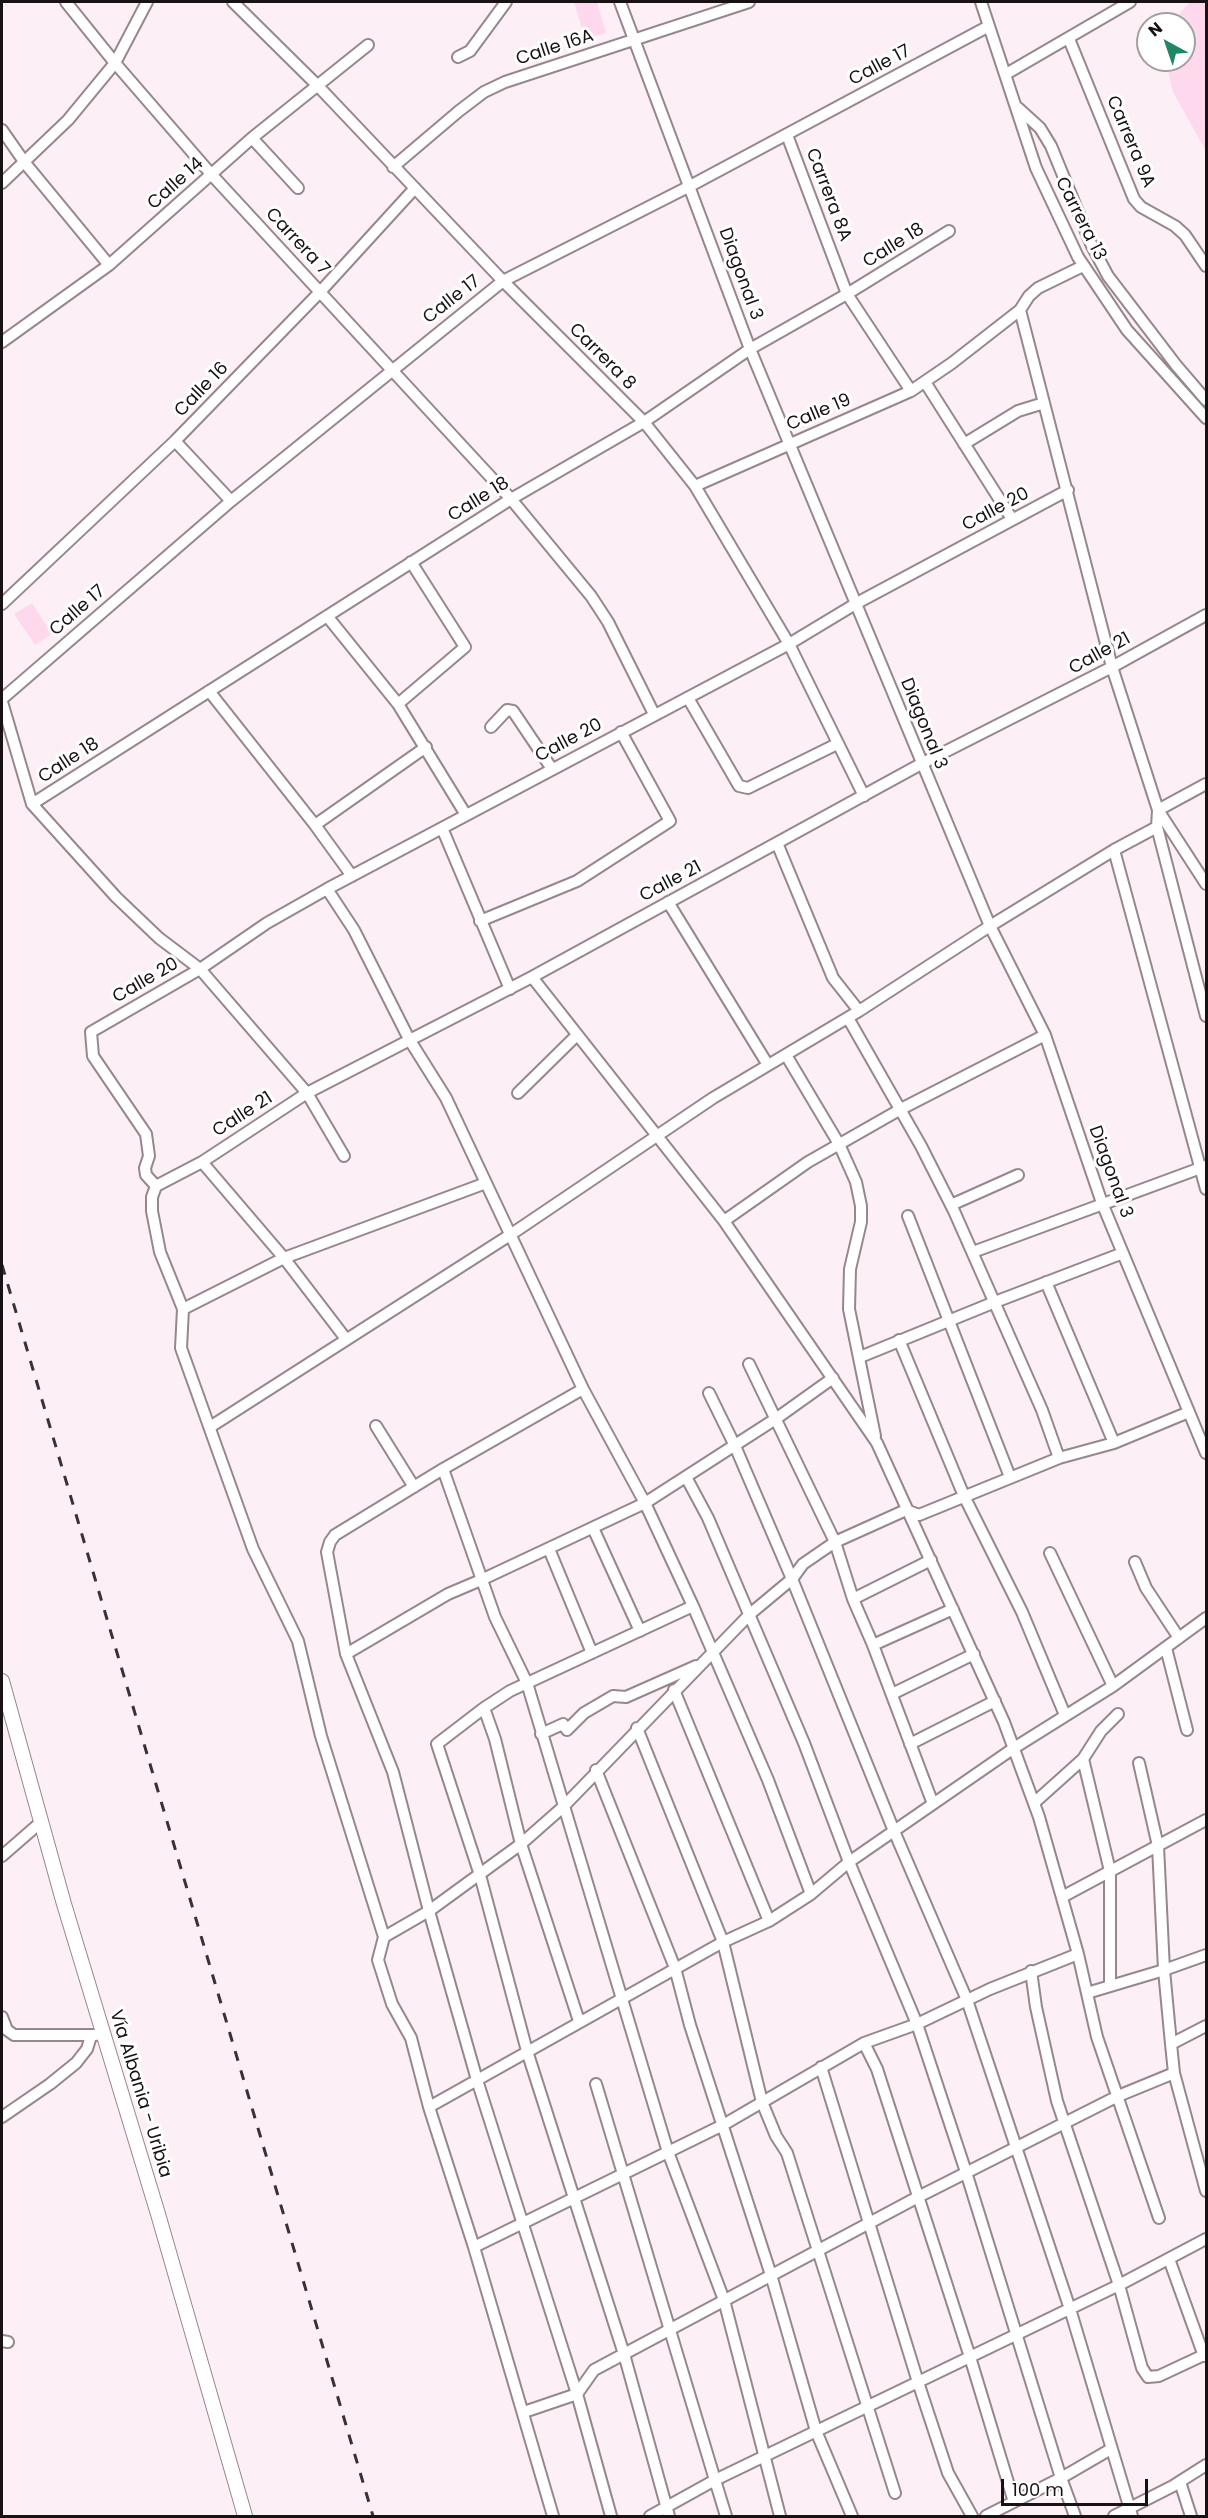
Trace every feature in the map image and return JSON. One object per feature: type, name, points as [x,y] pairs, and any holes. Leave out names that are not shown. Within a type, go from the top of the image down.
[{"type":"main road","name":"Vía Albania - Uribia","points":[[2,1681],[97,2035],[245,2517]]},
{"type":"street","name":"Carrera 7","points":[[66,2],[115,63],[212,174],[393,368],[511,499],[591,597],[608,622],[654,714]]},
{"type":"street","points":[[2,183],[68,120],[115,63],[147,2]]},
{"type":"street","name":"Carrera 8","points":[[233,2],[317,85],[502,281],[644,422],[695,486],[789,644],[864,796]]},
{"type":"street","points":[[458,57],[470,51],[506,2]]},
{"type":"street","name":"Diagonal 3","points":[[620,2],[750,349],[990,926],[1045,1035],[1101,1203],[1206,1453]]},
{"type":"street","name":"Calle 16A","points":[[393,167],[484,92],[505,82],[749,2]]},
{"type":"street","name":"Carrera 13","points":[[981,2],[1036,168],[1083,266],[1127,330],[1206,418]]},
{"type":"street","points":[[1006,74],[1130,2]]},
{"type":"street","name":"Calle 17","points":[[2,700],[231,501],[502,281],[690,186],[989,26]]},
{"type":"street","name":"Carrera 9A","points":[[1069,39],[1134,199],[1142,207],[1176,226],[1185,235],[1206,267]]},
{"type":"street","name":"Calle 14","points":[[2,342],[110,265],[252,138],[368,45]]},
{"type":"street","points":[[1017,107],[1040,128],[1051,146],[1092,246],[1108,276],[1176,365],[1206,399]]},
{"type":"street","points":[[2,130],[24,163],[110,265]]},
{"type":"street","name":"Carrera 8A","points":[[787,135],[848,294],[911,391]]},
{"type":"street","points":[[252,138],[298,188]]},
{"type":"street","name":"Calle 16","points":[[2,604],[175,441],[320,292],[415,188]]},
{"type":"street","name":"Calle 18","points":[[32,804],[511,499],[644,422],[750,349],[848,294],[949,231]]},
{"type":"street","name":"Calle 19","points":[[695,486],[911,391],[952,363],[1020,310],[1038,288],[1083,266]]},
{"type":"street","points":[[1020,310],[1112,667],[1158,810],[1206,884]]},
{"type":"street","points":[[925,382],[1012,519]]},
{"type":"street","points":[[964,444],[1018,411],[1044,403]]},
{"type":"street","points":[[175,441],[231,501]]},
{"type":"street","name":"Calle 20","points":[[156,1186],[146,1175],[145,1168],[149,1156],[146,1134],[93,1056],[91,1032],[200,969],[267,923],[654,714],[789,644],[857,603],[1068,490]]},
{"type":"street","points":[[398,704],[465,647],[411,562]]},
{"type":"street","name":"Calle 21","points":[[156,1186],[202,1162],[307,1093],[510,989],[921,764],[1112,667],[1206,615]]},
{"type":"street","points":[[327,616],[398,704],[466,815]]},
{"type":"street","points":[[209,692],[315,825],[352,876]]},
{"type":"street","points":[[688,698],[739,786],[748,788],[837,744]]},
{"type":"street","points":[[2,700],[32,804],[116,897],[159,938],[200,969],[307,1093],[344,1156]]},
{"type":"street","points":[[491,727],[507,710],[513,711],[552,769]]},
{"type":"street","points":[[480,921],[577,881],[670,821],[621,732]]},
{"type":"street","points":[[315,825],[426,747]]},
{"type":"street","points":[[1158,810],[1206,784]]},
{"type":"street","points":[[1158,810],[1156,827],[1206,1016]]},
{"type":"street","points":[[210,1426],[510,1235],[713,1098],[848,1018],[1113,850],[1156,827]]},
{"type":"street","points":[[441,828],[510,989]]},
{"type":"street","points":[[777,843],[833,978],[859,1011]]},
{"type":"street","points":[[1113,850],[1204,1167],[1206,1189]]},
{"type":"street","points":[[327,890],[354,930],[410,1039],[446,1098],[583,1389],[645,1503],[693,1606],[768,1780],[811,1894]]},
{"type":"street","points":[[669,902],[768,1065]]},
{"type":"street","points":[[532,977],[724,1221],[877,1443],[974,1654],[1014,1748],[1034,1803],[1062,1897],[1097,2037],[1159,2218]]},
{"type":"street","points":[[848,1018],[951,1205],[1042,1410],[1059,1458]]},
{"type":"street","points":[[518,1093],[577,1035]]},
{"type":"street","points":[[724,1221],[808,1162],[839,1144],[900,1109],[1045,1035]]},
{"type":"street","points":[[786,1055],[839,1144],[856,1182],[861,1206],[861,1222],[850,1269],[849,1309],[877,1443]]},
{"type":"street","points":[[202,1162],[284,1258],[346,1338]]},
{"type":"street","points":[[973,1252],[1204,1167]]},
{"type":"street","points":[[951,1205],[1018,1175]]},
{"type":"street","points":[[183,1309],[284,1258],[486,1183]]},
{"type":"street","points":[[156,1186],[152,1197],[152,1211],[160,1252],[183,1309],[181,1348],[253,1549],[298,1641],[321,1736],[384,1936],[378,1960],[392,2004],[411,2038],[429,2107],[524,2412],[553,2517]]},
{"type":"street","points":[[908,1216],[1010,1477]]},
{"type":"street","points":[[860,1357],[1123,1253]]},
{"type":"street","points":[[1046,1282],[1114,1443]]},
{"type":"street","points":[[898,1341],[964,1496],[1022,1612],[1065,1715]]},
{"type":"street","points":[[749,1364],[835,1542],[853,1599],[873,1645],[933,1804]]},
{"type":"street","points":[[346,1654],[448,1594],[645,1503],[735,1446],[833,1378]]},
{"type":"street","points":[[583,1389],[443,1469],[335,1535],[327,1552],[346,1654],[393,1772],[429,1911],[477,2080],[577,2394],[611,2517]]},
{"type":"street","points":[[709,1393],[735,1446],[792,1579],[894,1831],[967,2000],[1070,2309],[1130,2512]]},
{"type":"street","points":[[384,1936],[429,1911],[522,1844],[562,1807],[750,1614],[792,1579],[803,1564],[835,1542],[906,1510],[919,1515],[1059,1458],[1114,1443],[1189,1412]]},
{"type":"street","points":[[376,1426],[414,1487]]},
{"type":"street","points":[[443,1469],[495,1617],[527,1683],[562,1807],[668,2152],[724,2300],[766,2455],[780,2517]]},
{"type":"street","points":[[686,1477],[708,1518],[724,1560],[750,1614],[804,1743],[849,1862],[917,2024],[1075,2517]]},
{"type":"street","points":[[593,1528],[640,1631]]},
{"type":"street","points":[[549,1549],[592,1653]]},
{"type":"street","points":[[1050,1553],[1113,1686]]},
{"type":"street","points":[[853,1599],[931,1560]]},
{"type":"street","points":[[1135,1562],[1146,1588],[1179,1638]]},
{"type":"street","points":[[668,2512],[624,2354],[527,2051],[480,1875],[437,1744],[484,1708],[527,1683],[693,1606]]},
{"type":"street","points":[[873,1645],[953,1609]]},
{"type":"street","points":[[429,2107],[675,1968],[769,1921],[811,1894],[849,1862],[1014,1748],[1113,1686],[1206,1618]]},
{"type":"street","points":[[1166,1648],[1187,1730]]},
{"type":"street","points":[[892,1694],[974,1654]]},
{"type":"street","points":[[542,1734],[563,1724],[567,1730],[584,1713],[613,1696],[626,1697],[683,1670],[699,1665]]},
{"type":"street","points":[[674,1690],[769,1921]]},
{"type":"street","points":[[910,1744],[995,1701]]},
{"type":"street","points":[[484,1708],[495,1739],[522,1844],[579,2021]]},
{"type":"street","points":[[1034,1803],[1083,1759],[1101,1731],[1118,1714]]},
{"type":"street","points":[[637,1728],[723,1942],[762,2102],[776,2136],[787,2153],[816,2251],[895,2493]]},
{"type":"street","points":[[1083,1759],[1110,1871],[1110,1986]]},
{"type":"street","points":[[1139,1763],[1158,1846],[1164,1971],[1174,2073],[1206,2191]]},
{"type":"street","points":[[596,1770],[675,1968],[690,2025],[771,2275],[816,2431],[852,2517]]},
{"type":"street","points":[[1062,1897],[1206,1820]]},
{"type":"street","points":[[2,1856],[41,1822]]},
{"type":"street","points":[[474,2247],[723,2125],[864,2043],[917,2024],[1030,1971],[1078,1954]]},
{"type":"street","points":[[1087,1993],[1164,1971],[1206,1955]]},
{"type":"street","points":[[1030,1971],[1036,2007],[1064,2123],[1119,2285],[1142,2368],[1148,2377],[1159,2376],[1205,2355],[1169,2259]]},
{"type":"street","points":[[2,2017],[7,2030],[14,2036],[97,2035]]},
{"type":"street","points":[[1171,2044],[1205,2031]]},
{"type":"street","points":[[2,2117],[50,2084],[76,2062],[97,2035]]},
{"type":"street","points":[[864,2043],[877,2069],[1014,2502]]},
{"type":"street","points":[[821,2067],[948,2473],[972,2517]]},
{"type":"street","points":[[524,2412],[577,2394],[594,2370],[724,2300],[966,2172],[1118,2096],[1174,2073]]},
{"type":"street","points":[[596,2084],[726,2517]]},
{"type":"street","points":[[650,2517],[668,2512],[715,2480],[1119,2285],[1206,2239]]},
{"type":"street","points":[[986,2517],[1111,2449]]},
{"type":"street","points":[[1114,2517],[1130,2512],[1206,2465]]},
{"type":"street","points":[[1180,2482],[1191,2517]]},
{"type":"shaded area","points":[[574,2],[597,2],[606,33],[585,39]]},
{"type":"shaded area","points":[[1190,2],[1206,2],[1206,151],[1173,92],[1168,72],[1196,72],[1196,12],[1181,12]]},
{"type":"shaded area","points":[[32,603],[52,634],[35,645],[14,614]]},
{"type":"railway","points":[[2,1265],[373,2516]]}]
